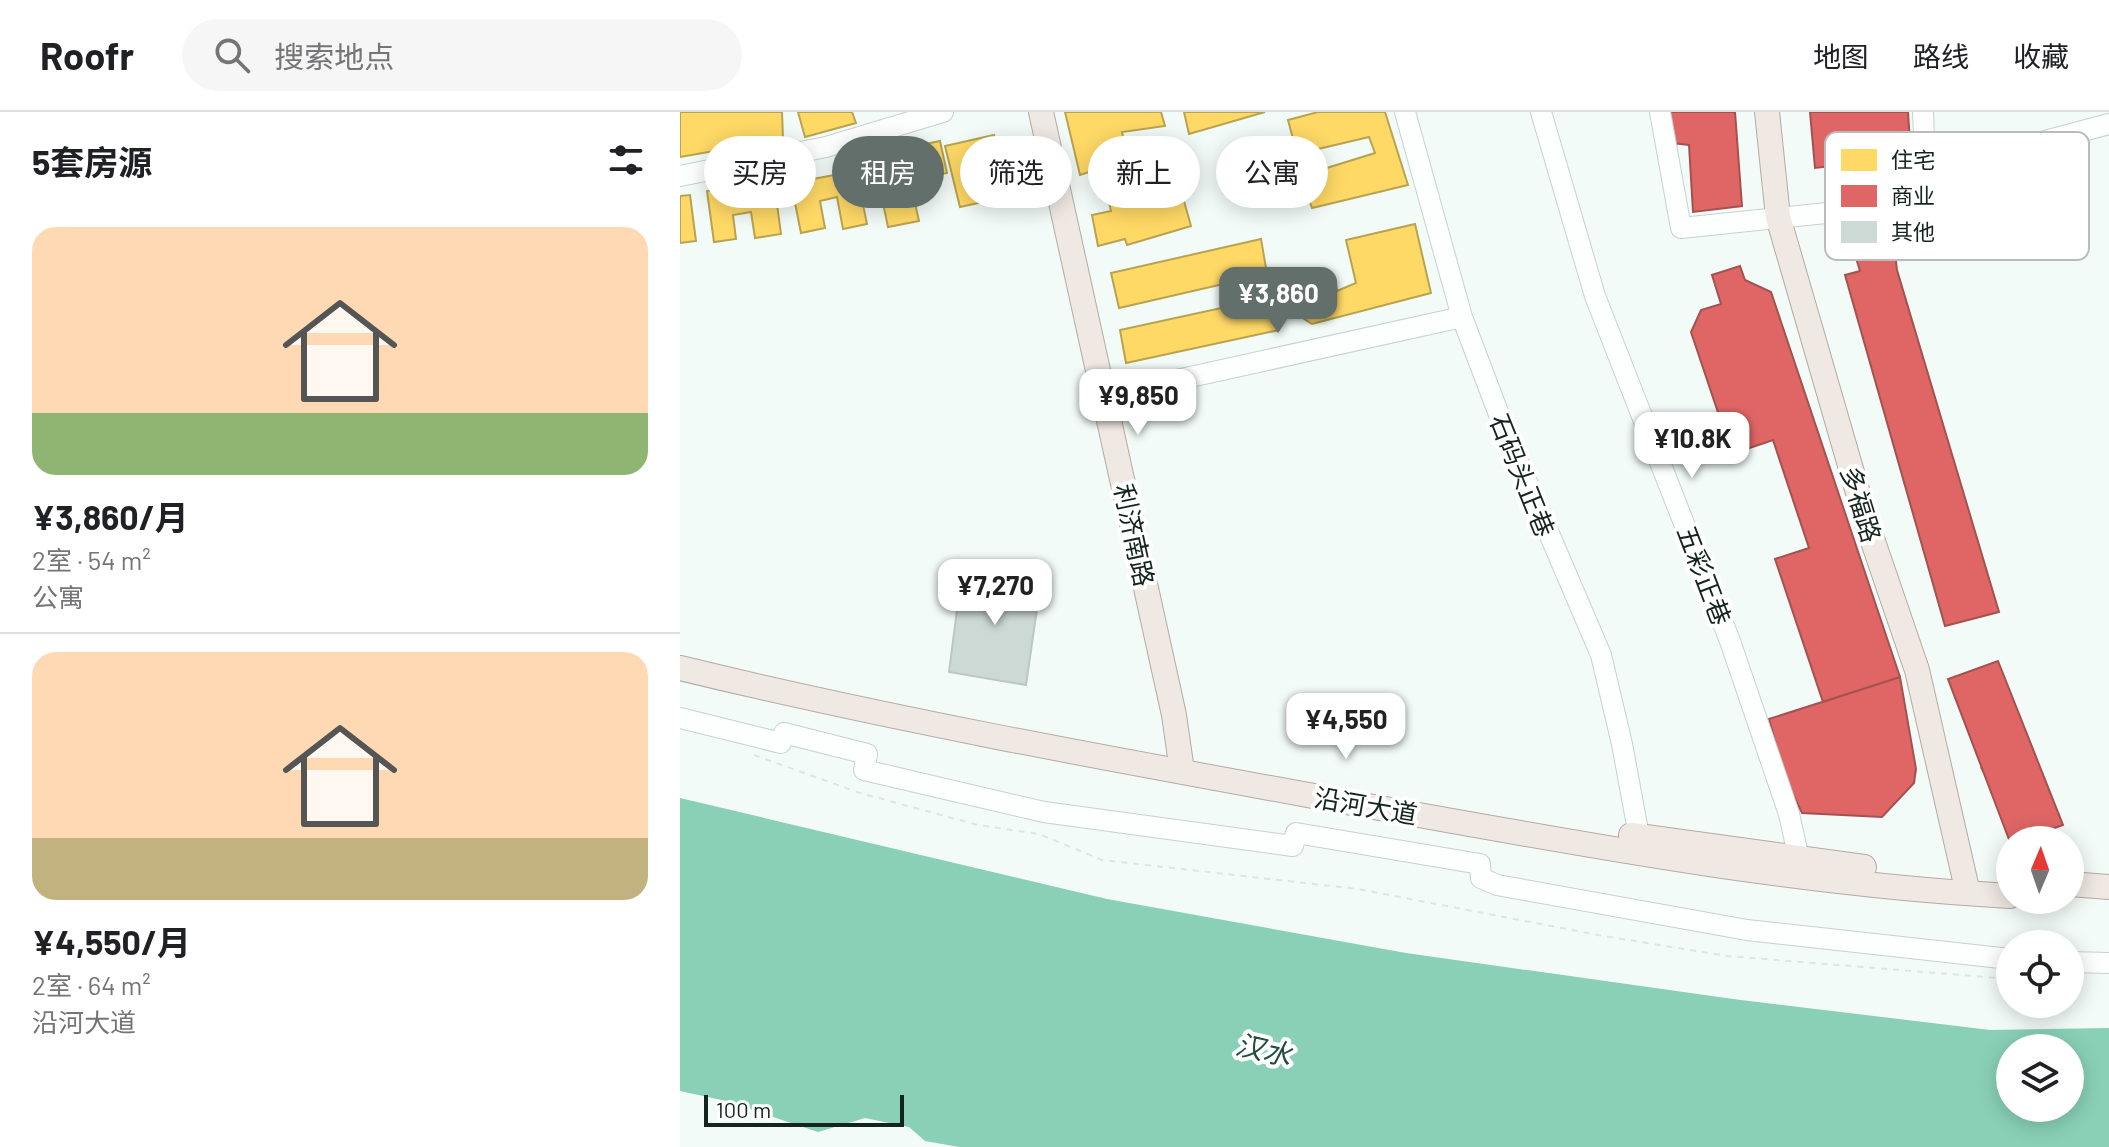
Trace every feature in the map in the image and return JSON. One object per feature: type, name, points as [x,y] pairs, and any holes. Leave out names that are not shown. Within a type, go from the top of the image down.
[{"type":"main road","name":"利济南路","points":[[1041,112],[1171,700],[1181,762]]},
{"type":"main road","name":"多福路","points":[[1767,112],[1778,217],[1867,524],[1917,670],[1965,885]]},
{"type":"main road","name":"沿河大道","points":[[680,655],[1181,762],[1648,855],[1780,874],[1965,885],[1996,882]]},
{"type":"main road","name":"沿河大道","points":[[680,668],[948,727],[1965,885],[1996,893]]},
{"type":"main road","points":[[2084,885],[2109,887]]},
{"type":"main road","points":[[2084,900],[2109,901]]},
{"type":"street","points":[[680,176],[826,147],[943,112]]},
{"type":"street","name":"石码头正巷","points":[[1405,112],[1462,317],[1512,447],[1601,655],[1639,836]]},
{"type":"street","name":"五彩正巷","points":[[1541,112],[1595,296],[1730,641],[1789,814],[1799,859]]},
{"type":"street","points":[[1660,112],[1681,228],[1825,213]]},
{"type":"street","points":[[1923,112],[1924,132]]},
{"type":"street","points":[[2079,132],[2109,124]]},
{"type":"street","points":[[1104,396],[1462,317]]},
{"type":"street","points":[[680,718],[781,743],[784,733],[867,754],[864,770],[1044,812],[1293,846],[1296,833],[1393,847],[1480,864],[1481,878],[1497,885],[1632,911],[1747,930],[1996,957]]},
{"type":"street","points":[[2084,962],[2109,963]]},
{"type":"path","points":[[742,751],[860,793],[978,825],[1039,834],[1102,860],[1358,889],[1727,956],[1996,978]]},
{"type":"water","name":"汉水","points":[[680,798],[1107,899],[1406,953],[1733,999],[1990,1030],[2109,1028],[2109,1147],[959,1147],[925,1141],[909,1127],[865,1118],[818,1132],[726,1101],[680,1091]]},
{"type":"building: 住宅","points":[[680,112],[782,112],[783,136],[704,136],[704,153],[680,157]]},
{"type":"building: 住宅","points":[[798,112],[852,112],[856,123],[805,136]]},
{"type":"building: 住宅","points":[[1065,112],[1161,112],[1165,126],[1122,132],[1123,136],[1088,136],[1088,172],[1080,175]]},
{"type":"building: 住宅","points":[[1184,112],[1265,112],[1189,134]]},
{"type":"building: 住宅","points":[[1318,112],[1385,112],[1408,185],[1328,204],[1328,168],[1375,153],[1369,137],[1328,147],[1328,136],[1292,136],[1288,120]]},
{"type":"building: 住宅","points":[[960,143],[960,207],[945,146]]},
{"type":"building: 住宅","points":[[832,175],[832,198],[820,201],[825,228],[801,233],[796,208],[816,208],[816,178]]},
{"type":"building: 住宅","points":[[690,195],[696,241],[680,243],[680,196]]},
{"type":"building: 住宅","points":[[709,208],[778,208],[781,234],[755,238],[751,212],[733,215],[736,239],[714,242]]},
{"type":"building: 住宅","points":[[839,208],[864,208],[867,224],[843,229]]},
{"type":"building: 住宅","points":[[884,208],[916,208],[919,221],[888,227]]},
{"type":"building: 住宅","points":[[1110,208],[1186,208],[1191,226],[1127,245],[1125,239],[1098,246],[1092,215],[1111,211]]},
{"type":"building: 住宅","points":[[1415,224],[1431,293],[1312,324],[1298,315],[1292,288],[1335,279],[1337,291],[1356,283],[1346,240]]},
{"type":"building: 住宅","points":[[1261,239],[1267,274],[1119,308],[1111,273]]},
{"type":"building: 住宅","points":[[1272,297],[1279,330],[1126,363],[1120,330]]},
{"type":"building: 住宅","points":[[1863,715],[1881,735],[1873,741],[1881,752],[1845,779],[1828,808],[1822,805],[1818,812],[1797,800],[1802,791],[1794,786],[1807,764],[1791,749],[1807,734],[1821,748],[1853,718],[1856,722]]},
{"type":"building: 住宅","points":[[1991,723],[2034,776],[2051,826],[2018,826],[2017,818],[1981,768],[1989,761],[1973,739]]},
{"type":"building: 商业","points":[[1669,112],[1735,112],[1742,206],[1693,212],[1689,145],[1672,143]]},
{"type":"building: 商业","points":[[1810,112],[1908,112],[1909,132],[1825,132],[1825,167],[1815,168]]},
{"type":"building: 商业","points":[[1857,260],[1896,260],[1999,612],[1945,626],[1845,275],[1860,271]]},
{"type":"building: 商业","points":[[1740,266],[1745,280],[1771,292],[1900,677],[1823,702],[1775,559],[1809,548],[1773,440],[1732,454],[1691,332],[1701,310],[1721,304],[1712,275]]},
{"type":"building: 商业","points":[[1998,661],[2063,825],[2004,826],[1948,679]]},
{"type":"building: 商业","points":[[1900,677],[1916,769],[1914,783],[1882,817],[1802,813],[1785,778],[1769,719]]},
{"type":"building: 其他","points":[[962,571],[1041,581],[1026,685],[949,672]]}]
